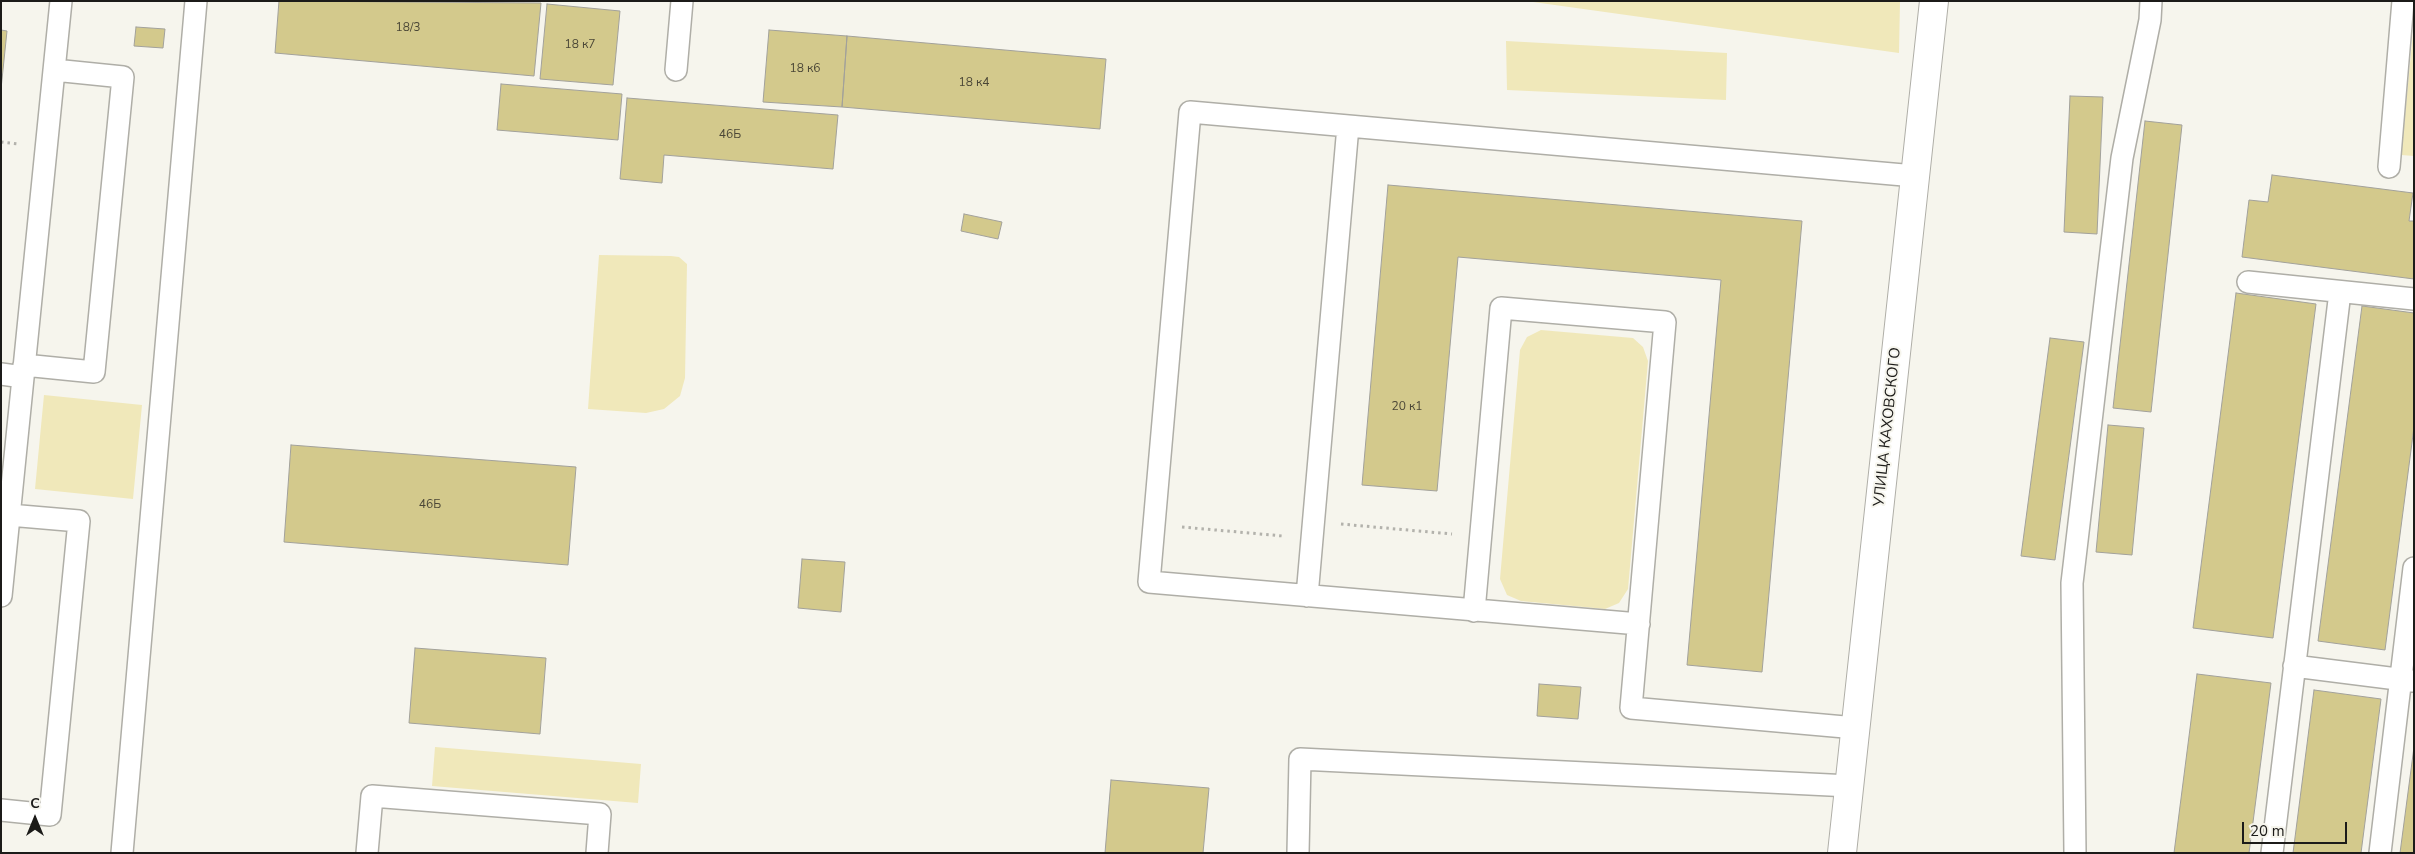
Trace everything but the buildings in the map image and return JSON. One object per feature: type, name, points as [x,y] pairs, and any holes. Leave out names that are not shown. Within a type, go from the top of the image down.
[{"type":"street","name":"УЛИЦА КАХОВСКОГО","points":[[1842,853],[1934,1]]},
{"type":"lane","points":[[1,596],[60,1]]},
{"type":"lane","points":[[122,853],[196,1]]},
{"type":"lane","points":[[676,70],[682,1]]},
{"type":"lane","points":[[2075,853],[2072,583],[2122,158],[2150,20],[2151,1]]},
{"type":"lane","points":[[2389,167],[2403,1]]},
{"type":"lane","points":[[1,374],[24,371],[94,372],[123,77],[54,70]]},
{"type":"lane","points":[[1639,624],[1149,582],[1190,112],[1915,176]]},
{"type":"lane","points":[[1307,596],[1348,126]]},
{"type":"lane","points":[[2248,282],[2414,299]]},
{"type":"lane","points":[[2272,853],[2340,292]]},
{"type":"lane","points":[[1474,610],[1500,308],[1665,322],[1631,708],[1856,728]]},
{"type":"lane","points":[[1,810],[50,815],[79,522],[9,514]]},
{"type":"lane","points":[[2380,853],[2407,680],[2414,568]]},
{"type":"lane","points":[[2294,666],[2407,680]]},
{"type":"lane","points":[[1298,853],[1300,759],[1850,786]]},
{"type":"lane","points":[[367,853],[372,796],[600,814],[597,853]]},
{"type":"path","points":[[1154,524],[1480,536]]},
{"type":"shaded area","points":[[1526,1],[1900,1],[1899,53]]},
{"type":"shaded area","points":[[2414,23],[2414,156],[2401,155]]},
{"type":"shaded area","points":[[1506,41],[1727,53],[1726,100],[1507,90]]},
{"type":"shaded area","points":[[599,255],[671,256],[679,257],[687,264],[685,378],[680,396],[664,409],[646,413],[588,409]]},
{"type":"shaded area","points":[[1541,330],[1633,338],[1643,347],[1648,361],[1628,589],[1619,603],[1605,609],[1521,601],[1507,595],[1500,579],[1520,350],[1527,337]]},
{"type":"shaded area","points":[[44,395],[142,405],[133,499],[35,489]]},
{"type":"shaded area","points":[[435,747],[641,764],[638,803],[432,786]]}]
